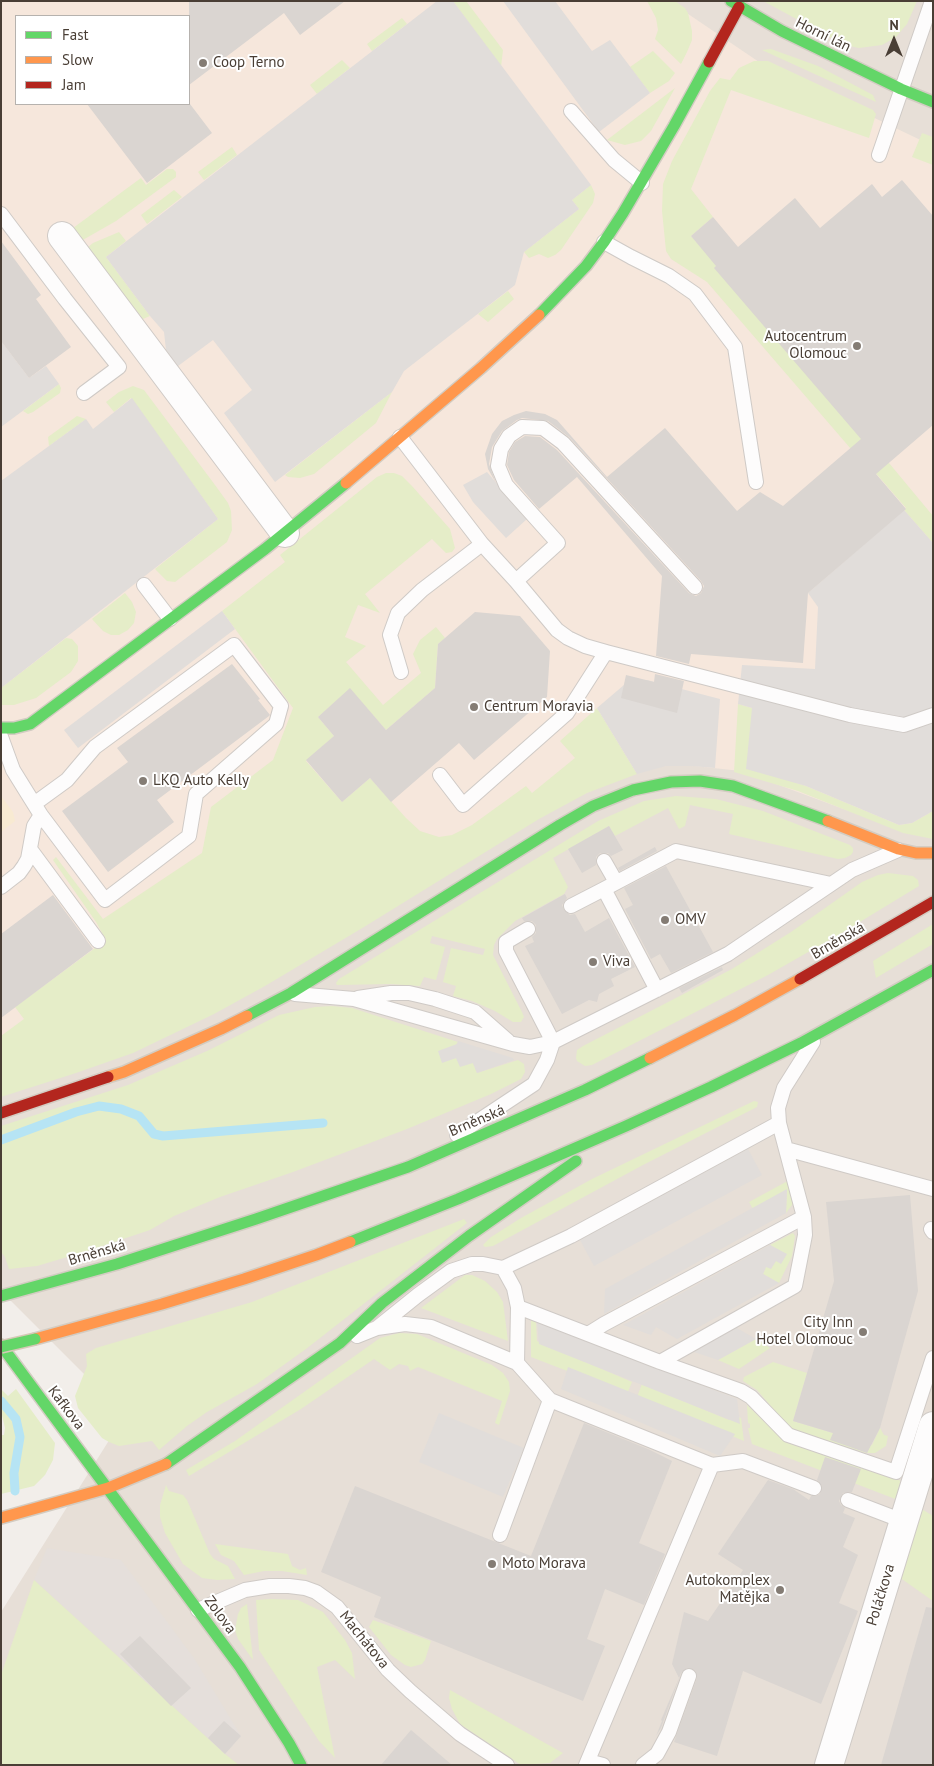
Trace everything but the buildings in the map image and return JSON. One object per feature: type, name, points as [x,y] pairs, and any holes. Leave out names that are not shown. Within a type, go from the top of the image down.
[{"type":"main road","name":"Horní lán","points":[[735,4],[782,31],[901,89],[933,102]]},
{"type":"main road","points":[[1,728],[14,728],[30,724],[285,533],[481,368],[546,308],[586,266],[642,183],[708,65],[735,4]]},
{"type":"main road","points":[[1,1113],[124,1072],[221,1029],[291,993],[560,825],[593,806],[633,790],[671,782],[700,781],[733,786],[898,849],[916,853],[933,853]]},
{"type":"main road","name":"Brněnská","points":[[2,1296],[187,1242],[408,1167],[527,1116],[655,1056],[798,980],[933,902]]},
{"type":"main road","points":[[1,1346],[35,1339],[162,1304],[244,1279],[316,1255],[458,1199],[711,1087],[818,1034],[933,970]]},
{"type":"main road","points":[[1,1518],[108,1488],[162,1466],[340,1343],[382,1303],[469,1236],[626,1126]]},
{"type":"main road","name":"Kafkova","points":[[1,1346],[108,1488]]},
{"type":"main road","name":"Zolova","points":[[108,1488],[198,1610],[264,1704],[301,1765]]},
{"type":"street","points":[[62,236],[285,533]]},
{"type":"street","name":"Poláčkova","points":[[829,1765],[933,1426]]},
{"type":"lane","points":[[879,155],[932,1]]},
{"type":"lane","points":[[571,112],[614,160],[642,183]]},
{"type":"lane","points":[[1,214],[65,299],[119,366],[84,393]]},
{"type":"lane","points":[[604,242],[670,276],[695,294],[735,347],[756,482]]},
{"type":"lane","points":[[516,581],[558,543],[506,484],[498,466],[501,449],[509,436],[522,427],[543,428],[563,443],[695,587]]},
{"type":"lane","points":[[400,437],[482,544],[557,630],[568,638],[585,646],[606,652],[850,715],[904,725],[933,715]]},
{"type":"lane","points":[[401,672],[390,635],[398,613],[422,590],[482,544]]},
{"type":"lane","points":[[144,585],[170,619]]},
{"type":"lane","points":[[1,737],[13,770],[38,809],[105,900],[189,836],[196,794],[276,724],[282,706],[234,645],[95,747],[67,780],[38,809],[28,859],[19,873],[1,887]]},
{"type":"lane","points":[[440,776],[463,805],[567,713],[606,652]]},
{"type":"lane","points":[[30,849],[98,941]]},
{"type":"lane","points":[[291,993],[354,999],[512,1044],[530,1047],[552,1042],[728,954],[852,870],[898,849]]},
{"type":"lane","points":[[571,906],[676,851],[831,884]]},
{"type":"lane","points":[[604,860],[610,885],[657,990]]},
{"type":"lane","points":[[408,1167],[534,1084],[547,1060],[552,1042],[506,951],[506,942],[528,929]]},
{"type":"lane","points":[[354,999],[391,993],[409,993],[435,999],[474,1012],[512,1044]]},
{"type":"lane","points":[[660,1362],[795,1286],[805,1235],[804,1217],[786,1149],[778,1108],[784,1088],[818,1034]]},
{"type":"lane","points":[[377,1328],[418,1294],[452,1272],[472,1264],[484,1264],[503,1268],[571,1236],[780,1122]]},
{"type":"lane","points":[[786,1149],[933,1189]]},
{"type":"lane","points":[[588,1334],[804,1217]]},
{"type":"lane","points":[[503,1268],[514,1288],[518,1307],[517,1363]]},
{"type":"lane","points":[[518,1307],[741,1391],[751,1397],[788,1435],[896,1472],[933,1358]]},
{"type":"lane","points":[[340,1343],[377,1328],[405,1324],[431,1327],[517,1363],[550,1400],[712,1465],[743,1461],[814,1488]]},
{"type":"lane","points":[[500,1535],[550,1400]]},
{"type":"lane","points":[[603,1765],[587,1763],[712,1465]]},
{"type":"lane","points":[[848,1500],[904,1521]]},
{"type":"lane","name":"Machátova","points":[[198,1610],[245,1590],[270,1586],[305,1588],[326,1597],[337,1607],[388,1670],[460,1734],[507,1765]]},
{"type":"lane","points":[[643,1765],[657,1754],[668,1732],[689,1676]]},
{"type":"shaded area","points":[[1,1],[933,1],[933,1765],[1,1765],[1,1612],[125,1415],[1,1291]]},
{"type":"shaded area","points":[[1,1],[669,1],[762,64],[933,146],[933,832],[903,831],[741,771],[666,763],[631,774],[1,1043]]},
{"type":"shaded area","points":[[437,1],[453,1],[591,185],[572,200],[579,209],[524,252],[515,285],[404,371],[392,392],[275,482],[224,413],[252,390],[213,340],[178,366],[166,350],[164,332],[106,257]]},
{"type":"shaded area","points":[[503,1],[555,1],[592,51],[610,40],[650,93],[599,132]]},
{"type":"shaded area","points":[[1,341],[29,378],[46,366],[59,384],[1,427]]},
{"type":"shaded area","points":[[132,398],[218,519],[1,688],[1,481],[86,419],[93,429]]},
{"type":"shaded area","points":[[487,472],[527,519],[506,538],[473,502],[463,485]]},
{"type":"shaded area","points":[[904,510],[933,543],[933,811],[912,823],[899,825],[806,786],[746,769],[752,708],[738,704],[742,665],[815,669],[818,607],[808,593]]},
{"type":"shaded area","points":[[222,611],[235,629],[78,748],[64,730]]},
{"type":"shaded area","points":[[641,680],[720,699],[715,768],[666,766],[637,774],[597,708],[624,685]]},
{"type":"shaded area","points":[[458,1041],[513,1058],[514,1060],[477,1073],[473,1063],[460,1067],[456,1058],[442,1063],[438,1051],[457,1044]]},
{"type":"shaded area","points":[[748,1149],[762,1175],[594,1266],[580,1240]]},
{"type":"shaded area","points":[[787,1189],[786,1213],[604,1314],[605,1289]]},
{"type":"shaded area","points":[[770,1245],[787,1254],[781,1264],[776,1261],[771,1269],[766,1267],[763,1274],[779,1283],[677,1339],[656,1327],[651,1335],[623,1325]]},
{"type":"shaded area","points":[[537,1322],[737,1399],[740,1424],[539,1344]]},
{"type":"shaded area","points":[[735,1327],[756,1339],[718,1360],[694,1352]]},
{"type":"shaded area","points":[[568,1367],[735,1434],[720,1456],[561,1389]]},
{"type":"shaded area","points":[[439,1413],[524,1448],[503,1497],[419,1462]]},
{"type":"shaded area","points":[[47,1548],[121,1560],[194,1658],[241,1736],[225,1754],[34,1580]]},
{"type":"green space","points":[[453,1],[466,1],[503,50],[501,67]]},
{"type":"green space","points":[[647,1],[675,1],[685,8],[688,13],[692,40],[681,64],[655,39],[658,30],[656,18]]},
{"type":"green space","points":[[763,1],[917,1],[907,24],[896,37],[882,45],[859,48],[845,45]]},
{"type":"green space","points":[[402,18],[407,24],[372,51],[367,44]]},
{"type":"green space","points":[[771,49],[818,66],[873,95],[876,102],[762,50]]},
{"type":"green space","points":[[653,51],[675,73],[669,81],[650,93],[630,67]]},
{"type":"green space","points":[[342,60],[350,68],[317,94],[310,85]]},
{"type":"green space","points":[[754,61],[768,61],[873,110],[876,114],[869,138],[731,90],[691,189],[713,217],[691,236],[700,246],[713,251],[933,516],[933,543],[904,510],[906,508],[853,447],[851,449],[707,282],[671,259],[666,251],[662,211],[663,184],[672,161],[710,91],[720,78],[730,80],[739,68]]},
{"type":"green space","points":[[675,88],[651,131],[641,141],[625,145],[607,140]]},
{"type":"green space","points":[[922,133],[933,137],[933,165],[912,157]]},
{"type":"green space","points":[[232,147],[237,155],[204,180],[198,172]]},
{"type":"green space","points":[[167,169],[173,169],[176,172],[176,177],[116,221],[81,241],[69,231],[141,178],[146,185]]},
{"type":"green space","points":[[591,185],[595,194],[593,203],[561,250],[548,258],[539,254],[529,258],[524,252],[579,209],[572,200]]},
{"type":"green space","points":[[174,190],[182,197],[147,224],[141,215]]},
{"type":"green space","points":[[119,232],[126,241],[106,257],[150,316],[143,319],[87,248],[93,243]]},
{"type":"green space","points":[[508,291],[514,299],[488,322],[478,314]]},
{"type":"green space","points":[[59,384],[61,388],[60,393],[33,412],[28,414],[23,411]]},
{"type":"green space","points":[[133,386],[144,390],[228,503],[231,511],[232,530],[227,542],[175,582],[167,581],[155,569],[218,519],[131,398],[114,412],[106,402],[119,392]]},
{"type":"green space","points":[[392,392],[376,423],[314,474],[300,478],[285,475]]},
{"type":"green space","points":[[77,416],[86,419],[49,446],[48,437]]},
{"type":"green space","points":[[386,473],[402,476],[412,486],[450,529],[455,548],[452,552],[446,553],[432,539],[365,594],[380,613],[358,605],[345,637],[366,646],[346,662],[383,705],[421,673],[413,654],[420,640],[436,627],[445,638],[438,644],[435,688],[386,730],[350,689],[318,717],[334,736],[306,761],[342,802],[370,778],[420,831],[439,837],[452,835],[472,825],[526,786],[532,793],[575,758],[560,741],[597,708],[637,774],[587,793],[539,819],[364,927],[214,1014],[133,1053],[1,1097],[1,1036],[24,1019],[15,1007],[106,940],[96,922],[53,860],[56,857],[103,919],[202,853],[211,807],[273,760],[293,708],[222,611],[285,562],[280,555],[377,477]]},
{"type":"green space","points":[[125,593],[132,602],[136,612],[134,623],[128,630],[119,635],[111,635],[103,631],[92,619]]},
{"type":"green space","points":[[66,638],[72,639],[78,646],[78,661],[71,672],[36,698],[14,705],[1,705],[1,688]]},
{"type":"green space","points":[[738,704],[752,708],[782,778],[806,786],[899,825],[912,823],[933,811],[933,839],[903,833],[798,791],[734,772]]},
{"type":"green space","points":[[676,796],[716,799],[763,811],[850,845],[853,848],[853,852],[845,858],[838,859],[729,834],[733,814],[690,805],[685,826],[679,829],[668,808],[615,836],[609,826],[553,858],[568,887],[564,894],[515,921],[497,939],[493,955],[522,1012],[524,1017],[521,1022],[513,1022],[495,1011],[472,1001],[453,996],[456,986],[443,982],[451,948],[483,955],[485,949],[432,936],[430,943],[445,947],[436,980],[424,977],[420,986],[391,984],[337,985],[336,983],[339,979],[598,821],[644,801]]},
{"type":"green space","points":[[888,873],[913,876],[918,880],[919,886],[768,975],[592,1065],[585,1066],[577,1061],[577,1050],[583,1046],[732,969],[791,932],[862,882]]},
{"type":"green space","points":[[933,924],[933,944],[876,978],[873,961]]},
{"type":"green space","points":[[315,1007],[352,1008],[458,1042],[442,1062],[456,1058],[473,1063],[477,1073],[518,1060],[524,1064],[525,1072],[521,1079],[491,1094],[407,1129],[220,1197],[174,1216],[150,1230],[37,1266],[9,1269],[1,1252],[1,1126],[128,1085],[207,1051],[279,1015]]},
{"type":"green space","points":[[754,1101],[758,1102],[757,1107],[643,1165],[493,1246],[485,1247],[483,1245],[491,1237],[521,1218],[592,1179]]},
{"type":"green space","points":[[795,1177],[795,1201],[786,1213],[787,1190],[753,1209],[749,1202]]},
{"type":"green space","points":[[464,1219],[467,1223],[306,1349],[257,1384],[207,1412],[159,1450],[152,1441],[119,1446],[109,1442],[102,1438],[78,1408],[75,1396],[87,1366],[86,1354],[96,1348],[252,1302]]},
{"type":"green space","points":[[793,1233],[795,1236],[792,1256],[779,1283],[763,1274],[766,1267],[786,1254],[770,1245]]},
{"type":"green space","points":[[465,1275],[472,1275],[485,1281],[497,1292],[503,1302],[508,1341],[421,1308]]},
{"type":"green space","points":[[531,1320],[536,1321],[537,1341],[632,1382],[627,1394],[531,1357]]},
{"type":"green space","points":[[399,1333],[417,1334],[492,1365],[503,1373],[509,1382],[510,1391],[499,1425],[495,1423],[502,1401],[418,1367],[410,1371],[408,1366],[399,1364],[390,1370],[374,1359],[301,1409],[189,1476],[186,1470],[235,1441],[380,1338]]},
{"type":"green space","points":[[756,1339],[770,1348],[739,1369],[718,1360]]},
{"type":"green space","points":[[773,1362],[807,1373],[793,1421],[872,1445],[880,1428],[884,1435],[888,1436],[886,1446],[875,1453],[866,1453],[793,1430],[757,1390],[743,1381],[744,1377]]},
{"type":"green space","points":[[642,1384],[729,1420],[733,1416],[741,1418],[744,1441],[637,1397]]},
{"type":"green space","points":[[1,1389],[8,1396],[16,1389],[55,1443],[53,1460],[45,1475],[34,1486],[1,1494],[1,1435],[4,1435],[5,1428],[1,1411]]},
{"type":"green space","points":[[747,1405],[785,1442],[899,1480],[903,1484],[898,1500],[752,1444],[748,1428],[750,1428],[750,1424],[748,1423]]},
{"type":"green space","points":[[166,1485],[169,1491],[183,1495],[187,1500],[210,1554],[214,1559],[228,1566],[235,1579],[217,1580],[202,1578],[183,1564],[165,1533],[160,1517],[160,1505]]},
{"type":"green space","points":[[920,1508],[933,1516],[933,1601],[899,1577]]},
{"type":"green space","points":[[215,1544],[288,1554],[292,1566],[300,1570],[306,1568],[307,1575],[282,1571],[264,1571],[244,1575],[234,1561],[221,1555]]},
{"type":"green space","points":[[34,1580],[239,1765],[1,1765],[1,1675]]},
{"type":"green space","points":[[256,1600],[298,1600],[323,1612],[345,1640],[352,1653],[355,1679],[335,1660],[317,1667],[335,1758],[319,1741],[259,1650]]},
{"type":"green space","points":[[247,1604],[253,1660],[238,1639],[235,1630],[238,1614],[241,1608]]},
{"type":"green space","points":[[373,1620],[431,1641],[422,1664],[411,1667],[391,1655],[369,1627]]},
{"type":"green space","points":[[450,1690],[563,1753],[550,1763],[521,1765],[460,1724],[452,1709],[449,1698]]},
{"type":"sand","points":[[1,796],[13,812],[15,821],[1,832]]},
{"type":"waterway","points":[[1,1140],[76,1112],[99,1106],[121,1109],[139,1116],[154,1134],[163,1136],[323,1123]]},
{"type":"waterway","points":[[1,1401],[16,1419],[20,1437],[14,1473],[15,1491]]},
{"type":"traffic: fast","points":[[731,1],[782,31],[901,89],[933,102]]},
{"type":"traffic: fast","points":[[539,315],[586,266],[604,242],[674,126],[709,62]]},
{"type":"traffic: fast","points":[[1,728],[14,728],[30,724],[265,549],[346,483]]},
{"type":"traffic: fast","points":[[247,1016],[291,993],[560,825],[593,806],[633,790],[671,782],[700,781],[733,786],[828,821]]},
{"type":"traffic: fast","points":[[350,1242],[458,1199],[711,1087],[801,1043],[933,970]]},
{"type":"traffic: fast","points":[[1,1296],[117,1264],[408,1167],[585,1090],[650,1058]]},
{"type":"traffic: fast","points":[[166,1464],[340,1343],[382,1303],[469,1236],[576,1161]]},
{"type":"traffic: fast","points":[[1,1347],[35,1339]]},
{"type":"traffic: fast","points":[[1,1345],[240,1667],[301,1765]]},
{"type":"traffic: slow","points":[[346,483],[481,368],[539,315]]},
{"type":"traffic: slow","points":[[828,821],[898,849],[916,853],[933,853]]},
{"type":"traffic: slow","points":[[650,1058],[735,1015],[800,979]]},
{"type":"traffic: slow","points":[[108,1077],[124,1072],[247,1016]]},
{"type":"traffic: slow","points":[[35,1339],[244,1279],[350,1242]]},
{"type":"traffic: slow","points":[[1,1518],[108,1488],[166,1464]]},
{"type":"traffic: jam","points":[[709,62],[739,7]]},
{"type":"traffic: jam","points":[[800,979],[933,902]]},
{"type":"traffic: jam","points":[[1,1113],[108,1077]]},
{"type":"place","name":"Coop Terno","points":[[203,63]]},
{"type":"place","name":"Autocentrum Olomouc","points":[[857,346]]},
{"type":"place","name":"Centrum Moravia","points":[[474,707]]},
{"type":"place","name":"LKQ Auto Kelly","points":[[143,781]]},
{"type":"place","name":"OMV","points":[[665,920]]},
{"type":"place","name":"Viva","points":[[593,962]]},
{"type":"place","name":"City Inn Hotel Olomouc","points":[[863,1332]]},
{"type":"place","name":"Moto Morava","points":[[492,1564]]},
{"type":"place","name":"Autokomplex Matějka","points":[[780,1590]]}]
